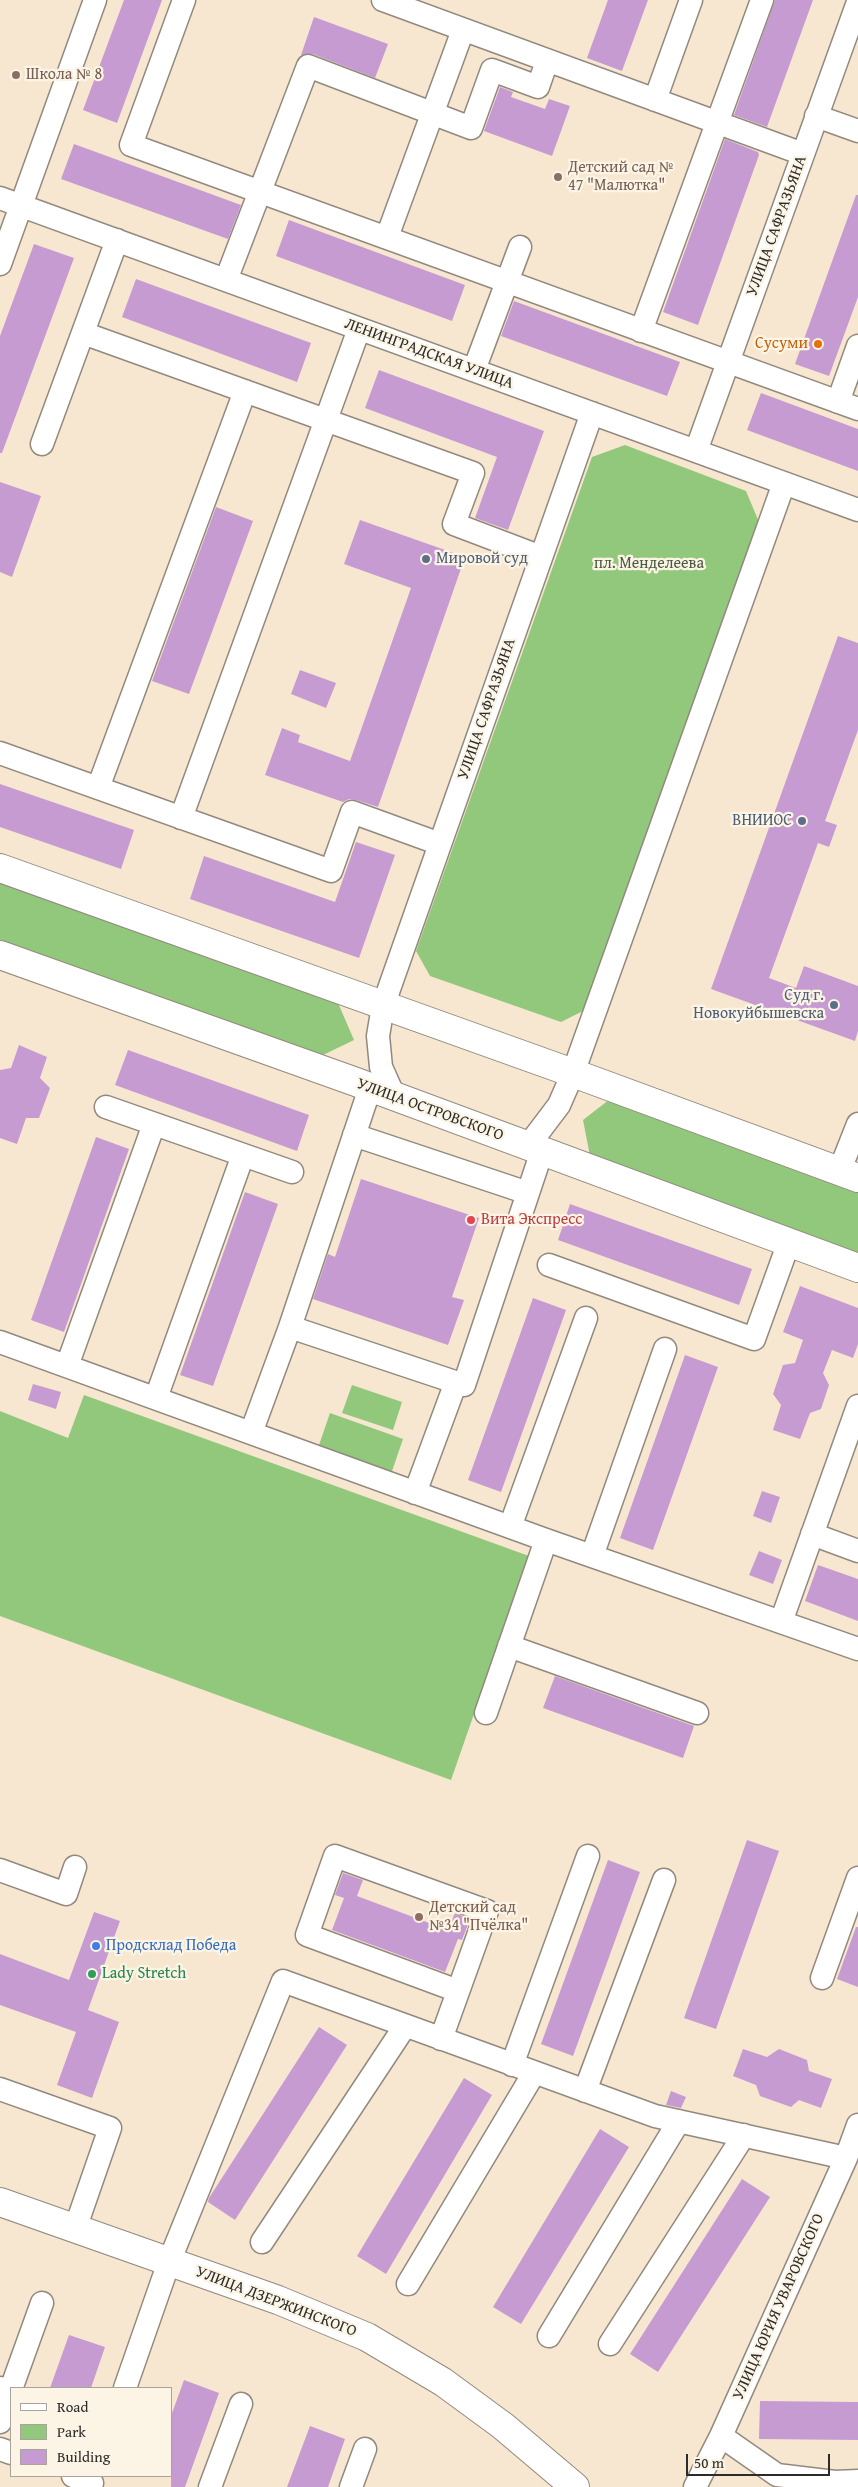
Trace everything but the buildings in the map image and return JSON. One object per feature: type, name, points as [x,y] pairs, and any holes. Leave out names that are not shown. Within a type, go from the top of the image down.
[{"type":"main road","points":[[0,868],[573,1073],[849,1175]]},
{"type":"main road","name":"УЛИЦА ОСТРОВСКОГО","points":[[0,955],[382,1092],[858,1268]]},
{"type":"main road","name":"УЛИЦА ДЗЕРЖИНСКОГО","points":[[0,2202],[278,2300],[367,2337],[458,2393],[503,2426],[575,2487]]},
{"type":"street","points":[[0,264],[95,0]]},
{"type":"street","points":[[184,0],[131,145],[848,406],[858,346]]},
{"type":"street","points":[[382,0],[803,154]]},
{"type":"street","points":[[655,100],[691,0]]},
{"type":"street","points":[[642,331],[762,0]]},
{"type":"street","name":"УЛИЦА САФРАЗЬЯНА","points":[[696,451],[858,2]]},
{"type":"street","points":[[387,237],[463,30]]},
{"type":"street","points":[[226,280],[308,66],[470,128],[492,70],[538,87],[547,60]]},
{"type":"street","points":[[816,116],[858,131]]},
{"type":"street","name":"ЛЕНИНГРАДСКАЯ УЛИЦА","points":[[0,198],[858,510]]},
{"type":"street","points":[[42,444],[117,240]]},
{"type":"street","points":[[474,370],[520,247]]},
{"type":"street","points":[[181,818],[359,329]]},
{"type":"street","points":[[83,333],[473,473],[454,524],[541,557]]},
{"type":"street","points":[[98,788],[245,391]]},
{"type":"street","name":"УЛИЦА САФРАЗЬЯНА","points":[[382,1092],[378,1036],[383,1006],[592,413]]},
{"type":"street","points":[[290,1327],[464,1385],[528,1193],[535,1148],[559,1105],[573,1073],[784,483]]},
{"type":"street","points":[[0,754],[331,871],[352,812],[440,844]]},
{"type":"street","points":[[250,1433],[290,1327],[354,1135],[382,1092]]},
{"type":"street","points":[[106,1107],[292,1172]]},
{"type":"street","points":[[67,1366],[154,1124]]},
{"type":"street","points":[[849,1175],[858,1124]]},
{"type":"street","points":[[354,1135],[528,1193]]},
{"type":"street","points":[[156,1398],[243,1155]]},
{"type":"street","points":[[549,1265],[754,1339],[789,1242]]},
{"type":"street","points":[[510,1527],[586,1318]]},
{"type":"street","points":[[0,1342],[546,1540],[858,1649]]},
{"type":"street","points":[[592,1556],[665,1349]]},
{"type":"street","points":[[415,1493],[456,1382]]},
{"type":"street","points":[[781,1622],[858,1406]]},
{"type":"street","points":[[812,1534],[858,1551]]},
{"type":"street","points":[[486,1714],[546,1540]]},
{"type":"street","points":[[509,1646],[698,1713]]},
{"type":"street","points":[[441,2039],[487,1911],[334,1856],[307,1935],[458,1991]]},
{"type":"street","points":[[512,2065],[588,1856]]},
{"type":"street","points":[[0,1870],[66,1894],[75,1867]]},
{"type":"street","points":[[822,1978],[858,1878]]},
{"type":"street","points":[[585,2091],[664,1880]]},
{"type":"street","points":[[125,2387],[169,2262],[283,1981],[655,2116],[846,2158]]},
{"type":"street","points":[[262,2242],[405,2026]]},
{"type":"street","points":[[408,2284],[534,2073]]},
{"type":"street","points":[[0,2089],[110,2128],[75,2229]]},
{"type":"street","points":[[549,2336],[678,2121]]},
{"type":"street","name":"УЛИЦА ЮРИЯ УВАРОВСКОГО","points":[[695,2487],[722,2436],[846,2158],[858,2125]]},
{"type":"street","points":[[610,2344],[744,2135]]},
{"type":"street","points":[[0,2422],[5,2390],[42,2303]]},
{"type":"street","points":[[210,2487],[241,2404]]},
{"type":"street","points":[[722,2436],[781,2481],[858,2481]]},
{"type":"street","points":[[351,2487],[365,2449]]},
{"type":"green space","name":"пл. Менделеева","points":[[625,445],[746,491],[759,522],[583,1011],[561,1022],[430,976],[416,951],[592,457]]},
{"type":"green space","points":[[0,882],[338,1003],[354,1040],[319,1057],[0,940]]},
{"type":"green space","points":[[610,1099],[858,1191],[858,1254],[590,1156],[583,1120]]},
{"type":"green space","points":[[352,1385],[402,1402],[393,1430],[342,1413]]},
{"type":"green space","points":[[84,1395],[529,1556],[451,1780],[0,1616],[0,1411],[68,1438]]},
{"type":"green space","points":[[330,1413],[403,1439],[391,1474],[318,1448]]},
{"type":"place","name":"Школа № 8","points":[[16,75]]},
{"type":"place","name":"Детский сад № 47 \"Малютка\"","points":[[558,177]]},
{"type":"place","name":"Сусуми","points":[[818,344]]},
{"type":"place","name":"Мировой суд","points":[[426,559]]},
{"type":"place","name":"ВНИИОС","points":[[802,821]]},
{"type":"place","name":"Суд г. Новокуйбышевска","points":[[834,1005]]},
{"type":"place","name":"Вита Экспресс","points":[[471,1220]]},
{"type":"place","name":"Детский сад №34 \"Пчёлка\"","points":[[419,1917]]},
{"type":"place","name":"Продсклад Победа","points":[[96,1946]]},
{"type":"place","name":"Lady Stretch","points":[[92,1974]]}]
